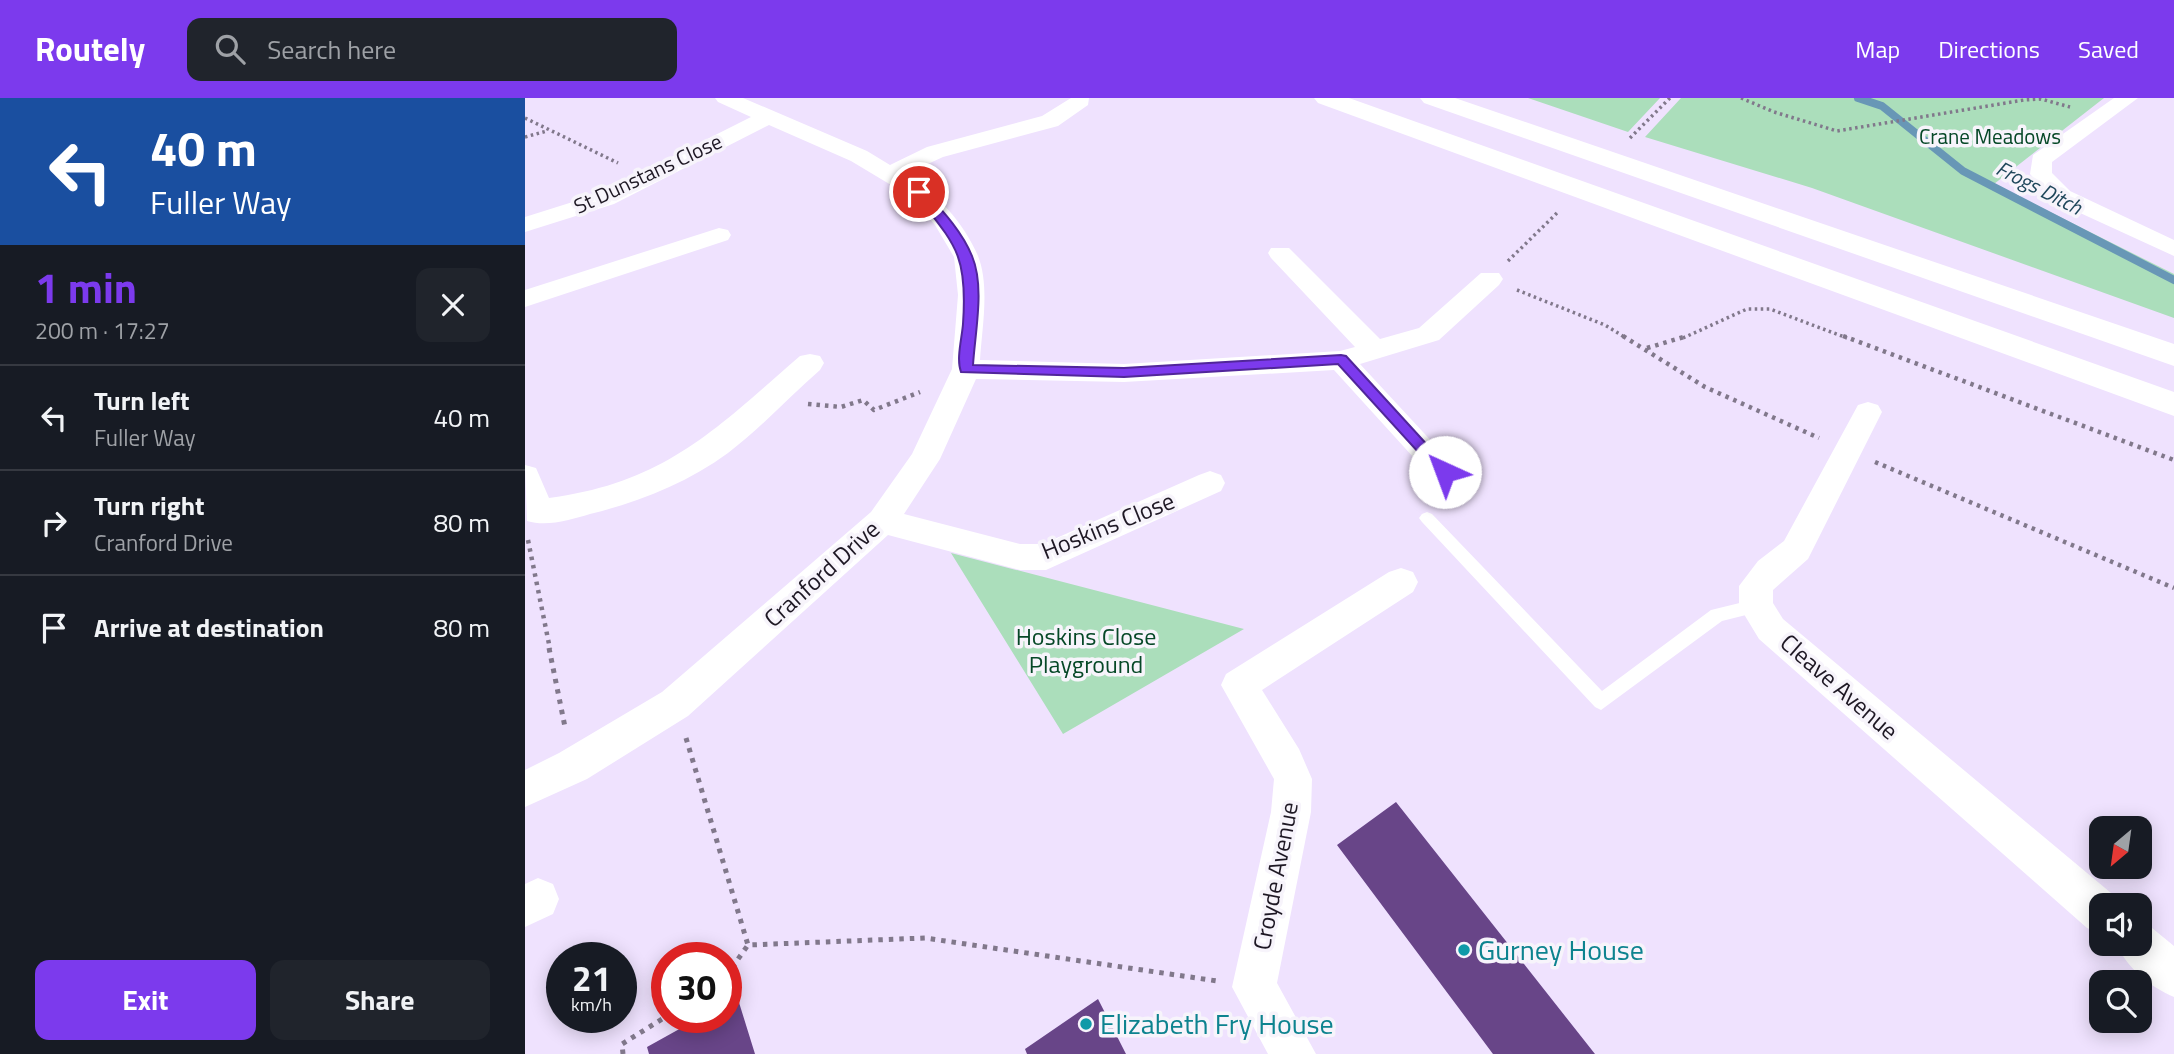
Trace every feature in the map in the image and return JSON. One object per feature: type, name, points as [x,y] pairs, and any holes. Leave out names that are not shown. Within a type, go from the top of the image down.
[{"type":"highway","points":[[1326,98],[2174,404]]},
{"type":"highway","points":[[1432,98],[2174,355]]},
{"type":"street","name":"Cranford Drive","points":[[525,789],[573,766],[675,704],[882,521],[925,458],[964,375],[971,295],[966,257],[945,222],[919,192],[891,173],[725,98]]},
{"type":"street","points":[[2128,98],[2041,160],[2041,174],[2062,195],[2174,248]]},
{"type":"street","points":[[891,173],[935,152],[1050,121],[1081,101]]},
{"type":"street","name":"St Dunstans Close","points":[[525,225],[606,199],[768,117]]},
{"type":"street","points":[[525,299],[719,235]]},
{"type":"street","points":[[1280,253],[1374,350]]},
{"type":"street","points":[[964,375],[1124,373],[1341,360],[1429,334],[1490,279]]},
{"type":"street","points":[[1341,360],[1445,472]]},
{"type":"street","points":[[525,475],[538,512],[570,509],[656,480],[705,453],[810,363]]},
{"type":"street","points":[[1756,606],[1756,586],[1770,570],[1796,550],[1868,412]]},
{"type":"street","name":"Hoskins Close","points":[[882,521],[1020,557],[1046,557],[1210,483]]},
{"type":"street","name":"Croyde Avenue","points":[[1254,987],[1291,812],[1293,779],[1286,762],[1238,685],[1401,582]]},
{"type":"street","name":"Cleave Avenue","points":[[1756,606],[1771,629],[2089,902]]},
{"type":"street","points":[[2152,956],[2174,975]]},
{"type":"street","points":[[1254,987],[1293,1054]]},
{"type":"lane","points":[[1427,518],[1601,702],[1717,615],[1756,606]]},
{"type":"path","points":[[1630,139],[1670,98]]},
{"type":"path","points":[[1741,98],[1774,113],[1837,131],[1905,117],[2041,99]]},
{"type":"path","points":[[525,118],[647,178]]},
{"type":"path","points":[[525,137],[547,131]]},
{"type":"path","points":[[1490,279],[1557,213]]},
{"type":"path","points":[[1647,348],[1681,339],[1747,309],[1770,309],[2174,460]]},
{"type":"path","points":[[766,401],[841,407],[863,400],[874,410],[964,375]]},
{"type":"path","points":[[538,512],[526,534],[573,766]]},
{"type":"path","points":[[675,704],[748,945]]},
{"type":"path","points":[[748,945],[925,938],[1254,987]]},
{"type":"path","points":[[742,953],[748,945]]},
{"type":"path","points":[[623,1054],[622,1044],[651,1026]]},
{"type":"green space","points":[[1528,98],[1660,98],[1628,132]]},
{"type":"green space","name":"Crane Meadows","points":[[1681,98],[2104,98],[1994,184],[2174,274],[2174,318],[1812,188],[1645,137]]},
{"type":"green space","name":"Hoskins Close Playground","points":[[951,553],[1244,629],[1063,734]]},
{"type":"building","name":"Gurney House","points":[[1396,802],[1595,1054],[1493,1054],[1337,845]]},
{"type":"building","name":"Elizabeth Fry House","points":[[1098,999],[1126,1054],[1027,1054],[1025,1049]]},
{"type":"building","points":[[742,1012],[755,1054],[649,1054],[647,1047],[672,1033],[742,1033]]},
{"type":"waterway","name":"Frogs Ditch","points":[[1858,98],[1882,106],[1963,171],[2174,280]]},
{"type":"place","name":"Gurney House","points":[[1464,950]]},
{"type":"place","name":"Elizabeth Fry House","points":[[1086,1024]]},
{"type":"route","points":[[919,192],[945,222],[966,257],[971,295],[966,369],[1124,373],[1341,360],[1445,472]]}]
